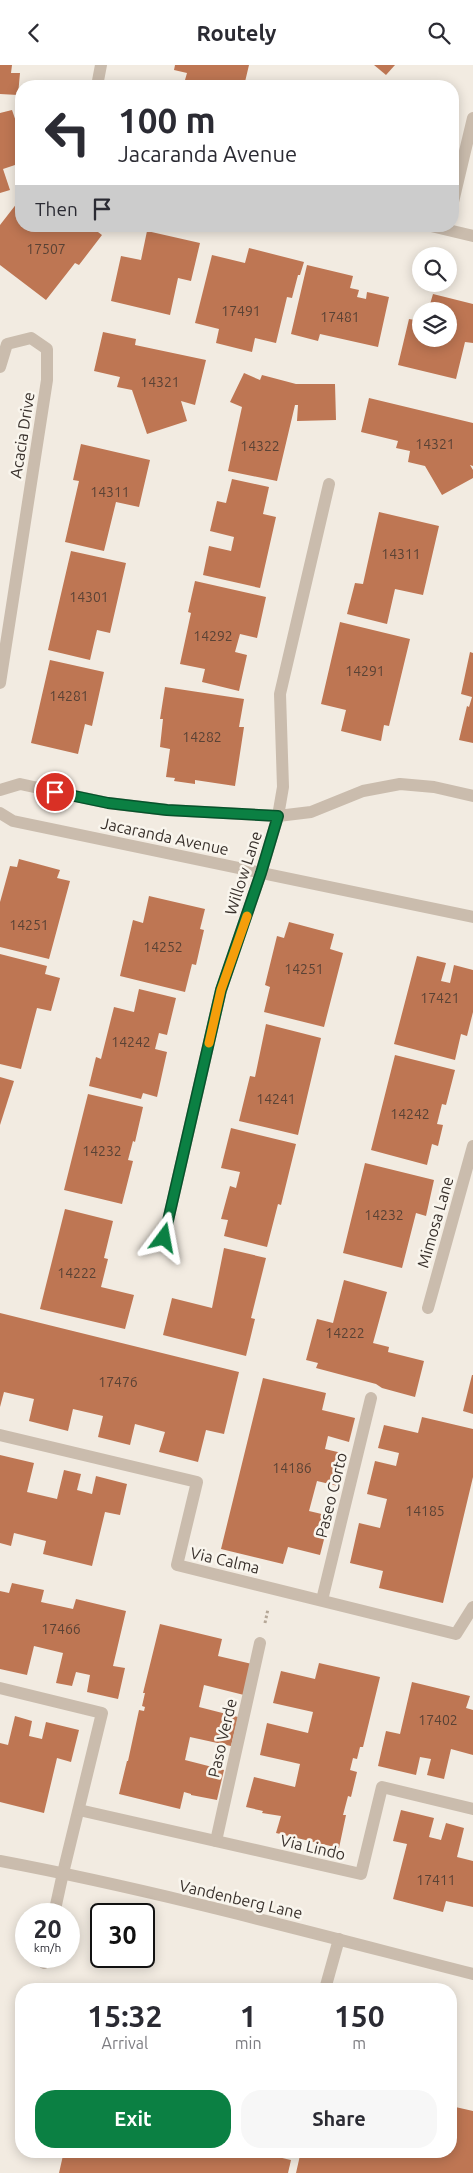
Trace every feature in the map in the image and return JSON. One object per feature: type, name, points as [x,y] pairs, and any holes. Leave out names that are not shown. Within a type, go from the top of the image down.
[{"type":"street","points":[[98,80],[102,65]]},
{"type":"street","points":[[459,177],[473,118]]},
{"type":"street","points":[[459,232],[473,236]]},
{"type":"street","name":"Acacia Drive","points":[[0,367],[6,344],[31,338],[47,349],[47,380],[0,683]]},
{"type":"street","name":"Willow Lane","points":[[164,1238],[221,990],[261,873],[278,816],[283,787],[280,694],[329,484]]},
{"type":"street","name":"Jacaranda Avenue","points":[[0,790],[20,784],[108,803],[167,810],[278,816],[311,812],[363,791],[400,784],[434,787],[473,796]]},
{"type":"street","name":"Jacaranda Avenue","points":[[0,813],[13,821],[473,917]]},
{"type":"street","name":"Mimosa Lane","points":[[428,1308],[473,1146]]},
{"type":"street","name":"Paseo Corto","points":[[322,1600],[371,1398]]},
{"type":"street","name":"Via Calma","points":[[0,1435],[197,1482],[177,1565],[273,1587],[456,1634],[473,1607]]},
{"type":"street","name":"Paso Verde","points":[[216,1841],[260,1643]]},
{"type":"street","points":[[0,1688],[102,1713],[56,1903]]},
{"type":"street","name":"Via Lindo","points":[[79,1810],[361,1874],[382,1787],[473,1809]]},
{"type":"street","name":"Vandenberg Lane","points":[[0,1861],[63,1873],[339,1939],[473,1974]]},
{"type":"street","points":[[328,1983],[339,1939]]},
{"type":"path","points":[[260,1643],[273,1587]]},
{"type":"building","points":[[0,65],[12,65],[11,73],[20,73],[19,80],[15,80],[15,95],[0,94]]},
{"type":"building","points":[[175,65],[249,65],[245,80],[185,80],[187,73],[174,70]]},
{"type":"building","points":[[374,65],[395,65],[386,75]]},
{"type":"building","points":[[12,110],[15,119],[15,165],[3,169],[10,190],[0,193],[0,113]]},
{"type":"building","points":[[15,206],[15,232],[98,232],[102,235],[79,265],[75,263],[46,300],[0,265],[0,225]]},
{"type":"building","points":[[147,232],[200,243],[191,281],[178,278],[170,315],[111,301],[121,256],[141,260]]},
{"type":"building","points":[[249,248],[304,262],[300,275],[298,275],[292,298],[287,297],[276,343],[255,338],[252,352],[216,343],[219,329],[195,323],[212,255],[245,263]]},
{"type":"building","points":[[307,265],[353,276],[350,288],[359,290],[357,297],[366,299],[367,292],[389,297],[378,347],[320,334],[318,341],[291,334]]},
{"type":"building","points":[[433,294],[473,304],[473,343],[465,342],[456,379],[398,365],[409,319],[412,320],[412,347],[457,347],[457,302],[431,302]]},
{"type":"building","points":[[103,332],[136,339],[135,345],[206,360],[195,405],[181,401],[187,421],[147,434],[132,390],[117,387],[120,377],[94,371]]},
{"type":"building","points":[[244,373],[260,380],[262,375],[296,384],[335,384],[336,420],[297,421],[298,405],[295,405],[277,481],[228,471],[242,407],[230,402]]},
{"type":"building","points":[[369,398],[473,423],[473,466],[470,465],[473,470],[473,478],[442,495],[425,466],[408,462],[410,451],[396,448],[398,441],[361,432]]},
{"type":"building","points":[[81,444],[150,460],[139,507],[116,502],[104,551],[65,542],[79,481],[73,480]]},
{"type":"building","points":[[232,479],[269,487],[263,514],[276,517],[260,588],[203,575],[209,546],[231,551],[234,537],[210,531],[217,501],[226,503]]},
{"type":"building","points":[[379,512],[439,526],[423,595],[395,589],[387,624],[347,614],[355,583],[363,584]]},
{"type":"building","points":[[71,551],[126,563],[110,633],[97,630],[90,660],[48,650]]},
{"type":"building","points":[[195,581],[266,597],[257,638],[240,634],[235,652],[247,655],[239,691],[202,682],[205,669],[180,664],[191,613],[188,612]]},
{"type":"building","points":[[340,622],[410,639],[389,726],[384,725],[381,741],[341,731],[346,710],[321,704]]},
{"type":"building","points":[[470,652],[473,653],[473,743],[459,740],[467,706],[469,707],[472,697],[461,694]]},
{"type":"building","points":[[50,660],[104,672],[92,726],[85,724],[78,754],[31,743]]},
{"type":"building","points":[[165,687],[244,699],[239,727],[244,727],[235,786],[195,780],[195,784],[174,781],[175,778],[166,777],[170,749],[160,747],[163,719],[160,719]]},
{"type":"building","points":[[19,859],[60,870],[57,878],[70,881],[49,959],[0,947],[0,902],[10,866],[17,867]]},
{"type":"building","points":[[149,896],[205,909],[200,929],[204,930],[196,965],[192,964],[185,992],[120,976],[133,920],[143,923]]},
{"type":"building","points":[[289,922],[334,934],[330,949],[343,953],[324,1027],[264,1012],[270,987],[265,985],[277,936],[284,938]]},
{"type":"building","points":[[0,954],[47,966],[45,974],[60,978],[51,1011],[37,1008],[21,1069],[0,1064]]},
{"type":"building","points":[[417,956],[446,963],[441,981],[450,983],[454,965],[473,970],[473,1012],[467,1036],[461,1034],[455,1060],[394,1044]]},
{"type":"building","points":[[139,989],[176,998],[167,1035],[159,1033],[155,1049],[167,1052],[157,1097],[143,1093],[141,1099],[89,1086],[96,1057],[101,1059],[114,1007],[134,1012]]},
{"type":"building","points":[[266,1024],[321,1038],[298,1135],[239,1121],[250,1076],[255,1077]]},
{"type":"building","points":[[395,1055],[455,1070],[446,1105],[442,1104],[437,1124],[443,1125],[438,1146],[432,1144],[427,1165],[371,1150]]},
{"type":"building","points":[[0,1077],[14,1081],[0,1125]]},
{"type":"building","points":[[88,1094],[143,1107],[135,1142],[133,1141],[128,1160],[133,1161],[122,1204],[64,1190]]},
{"type":"building","points":[[231,1128],[296,1144],[281,1205],[278,1204],[267,1247],[224,1236],[228,1220],[221,1219],[230,1186],[236,1188],[240,1172],[221,1168]]},
{"type":"building","points":[[365,1163],[434,1180],[426,1216],[416,1213],[402,1268],[343,1253]]},
{"type":"building","points":[[65,1209],[113,1221],[104,1258],[108,1259],[101,1287],[134,1295],[125,1329],[40,1309]]},
{"type":"building","points":[[224,1248],[266,1258],[251,1318],[255,1319],[246,1356],[163,1335],[172,1298],[212,1308]]},
{"type":"building","points":[[344,1280],[387,1292],[373,1343],[389,1347],[388,1352],[424,1361],[415,1397],[382,1388],[376,1384],[316,1368],[318,1363],[306,1360],[317,1319],[333,1323]]},
{"type":"building","points":[[0,1313],[239,1372],[224,1434],[206,1430],[198,1462],[159,1452],[165,1432],[135,1424],[130,1445],[98,1437],[103,1416],[73,1409],[68,1431],[29,1421],[34,1399],[4,1392],[0,1407]]},
{"type":"building","points":[[473,1375],[473,1414],[463,1411]]},
{"type":"building","points":[[263,1378],[326,1393],[322,1410],[355,1418],[349,1442],[328,1436],[325,1449],[346,1454],[338,1486],[317,1481],[309,1511],[330,1516],[320,1555],[288,1547],[283,1564],[221,1549]]},
{"type":"building","points":[[422,1417],[473,1429],[473,1477],[443,1603],[379,1588],[383,1571],[350,1563],[359,1523],[380,1528],[387,1499],[367,1494],[375,1461],[396,1466],[399,1453],[378,1448],[384,1425],[418,1433]]},
{"type":"building","points":[[0,1455],[34,1463],[27,1492],[57,1499],[64,1470],[81,1474],[77,1490],[92,1494],[96,1476],[127,1484],[120,1515],[105,1512],[92,1566],[43,1554],[46,1541],[14,1533],[11,1546],[0,1543]]},
{"type":"building","points":[[12,1583],[44,1590],[41,1602],[73,1609],[76,1599],[126,1611],[113,1666],[125,1668],[118,1699],[87,1692],[90,1675],[76,1672],[72,1686],[56,1683],[63,1653],[34,1646],[27,1675],[0,1669],[0,1591],[9,1593]]},
{"type":"building","points":[[160,1624],[222,1639],[218,1656],[252,1664],[244,1695],[204,1685],[199,1707],[238,1717],[231,1746],[190,1737],[185,1760],[224,1770],[217,1800],[184,1792],[180,1809],[119,1794],[139,1710],[144,1711],[145,1707],[142,1706],[145,1693],[143,1693]]},
{"type":"building","points":[[319,1663],[380,1677],[363,1747],[360,1747],[357,1759],[353,1758],[350,1770],[357,1772],[351,1797],[348,1796],[343,1815],[346,1815],[339,1848],[276,1833],[281,1816],[262,1813],[263,1811],[246,1807],[254,1777],[295,1787],[300,1764],[260,1755],[267,1723],[308,1733],[313,1712],[273,1703],[281,1671],[315,1679]]},
{"type":"building","points":[[412,1682],[470,1696],[466,1708],[473,1710],[473,1755],[451,1749],[444,1779],[427,1775],[431,1759],[420,1757],[416,1775],[378,1766],[386,1731],[400,1734]]},
{"type":"building","points":[[15,1716],[32,1721],[29,1736],[42,1739],[46,1722],[79,1730],[71,1762],[57,1758],[44,1813],[0,1802],[0,1743],[8,1745]]},
{"type":"building","points":[[401,1810],[434,1818],[429,1837],[441,1840],[446,1823],[464,1828],[457,1857],[473,1861],[473,1907],[446,1901],[443,1912],[393,1899],[407,1844],[393,1841]]},
{"type":"building","points":[[457,2107],[473,2111],[473,2173],[296,2173],[299,2158],[457,2158]]},
{"type":"building","points":[[62,2158],[282,2158],[291,2160],[288,2173],[59,2173]]},
{"type":"slow traffic","points":[[209,1043],[221,990],[247,916]]},
{"type":"route","points":[[55,792],[108,803],[167,810],[278,816],[261,873],[221,990],[164,1238]]}]
